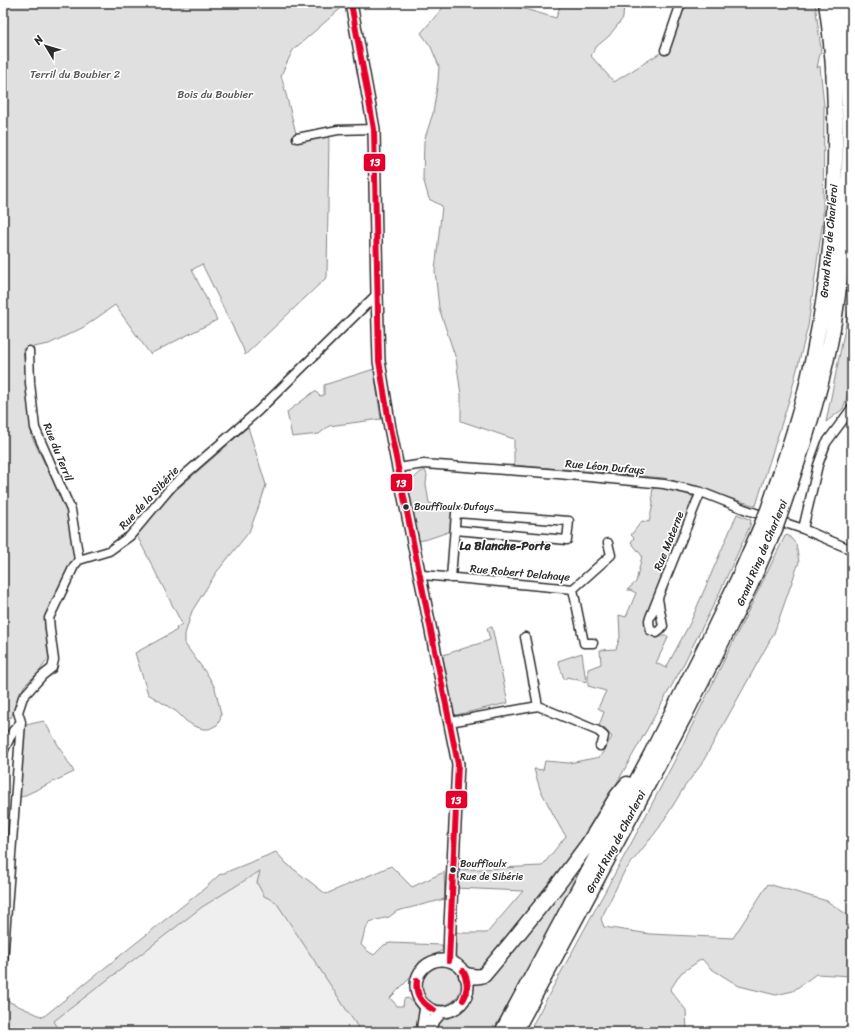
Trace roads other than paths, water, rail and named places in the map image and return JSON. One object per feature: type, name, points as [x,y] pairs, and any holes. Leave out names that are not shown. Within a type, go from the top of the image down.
[{"type":"highway","name":"Grand Ring de Charleroi","points":[[774,513],[790,443],[805,391],[817,339],[826,287],[832,235],[836,127],[834,77],[826,3]]},
{"type":"highway","name":"Grand Ring de Charleroi","points":[[514,1032],[687,710],[750,586],[774,513],[804,446],[828,351],[839,290],[845,238],[849,184],[848,78],[840,3]]},
{"type":"highway","name":"Grand Ring de Charleroi","points":[[502,1032],[651,754],[738,580],[769,527]]},
{"type":"highway","points":[[466,975],[480,977],[484,975],[510,944],[556,887],[588,844],[617,796],[651,754]]},
{"type":"street","points":[[351,3],[374,129],[377,294],[380,361],[390,428],[458,764],[449,960]]},
{"type":"street","points":[[665,50],[681,3]]},
{"type":"street","points":[[297,138],[338,130],[374,129]]},
{"type":"street","name":"Rue de la Sibérie","points":[[79,560],[109,550],[130,536],[173,485],[258,411],[377,294]]},
{"type":"street","name":"Rue du Terril","points":[[29,351],[30,383],[35,428],[71,510],[79,560]]},
{"type":"street","points":[[803,529],[818,465],[826,443],[852,408]]},
{"type":"street","name":"Rue Léon Dufays","points":[[398,468],[424,464],[664,484],[701,492],[744,509],[803,529],[852,550]]},
{"type":"street","name":"Rue Materne","points":[[658,599],[701,492]]},
{"type":"street","points":[[451,578],[456,513],[569,521],[567,540],[455,530]]},
{"type":"street","name":"Rue Robert Delahaye","points":[[419,576],[424,575],[573,589],[610,555],[608,543]]},
{"type":"street","points":[[3,962],[21,722],[18,712],[23,697],[42,676],[52,668],[54,660],[49,618],[74,566],[79,560]]},
{"type":"street","points":[[573,589],[584,644],[593,643]]},
{"type":"street","points":[[525,637],[538,706]]},
{"type":"street","points":[[450,722],[538,706],[598,731],[604,736],[600,746]]},
{"type":"street","points":[[3,752],[13,731],[21,722]]},
{"type":"street","points":[[449,960],[460,967],[466,975],[468,988],[464,1000],[454,1009],[441,1012],[433,1010],[422,1002],[417,992],[416,983],[419,974],[424,967],[431,962],[449,960]]},
{"type":"street","points":[[422,1032],[426,1006]]},
{"type":"street","points":[[429,1032],[431,1024],[441,1012]]},
{"type":"place","name":"Bouffioulx Dufays","points":[[406,507]]},
{"type":"place","name":"Bouffioulx Rue de Sibérie","points":[[453,870]]},
{"type":"district","name":"La Blanche-Porte","points":[[505,546]]},
{"type":"park label","name":"Terril du Boubier 2","points":[[75,74]]},
{"type":"park label","name":"Bois du Boubier","points":[[215,94]]}]
